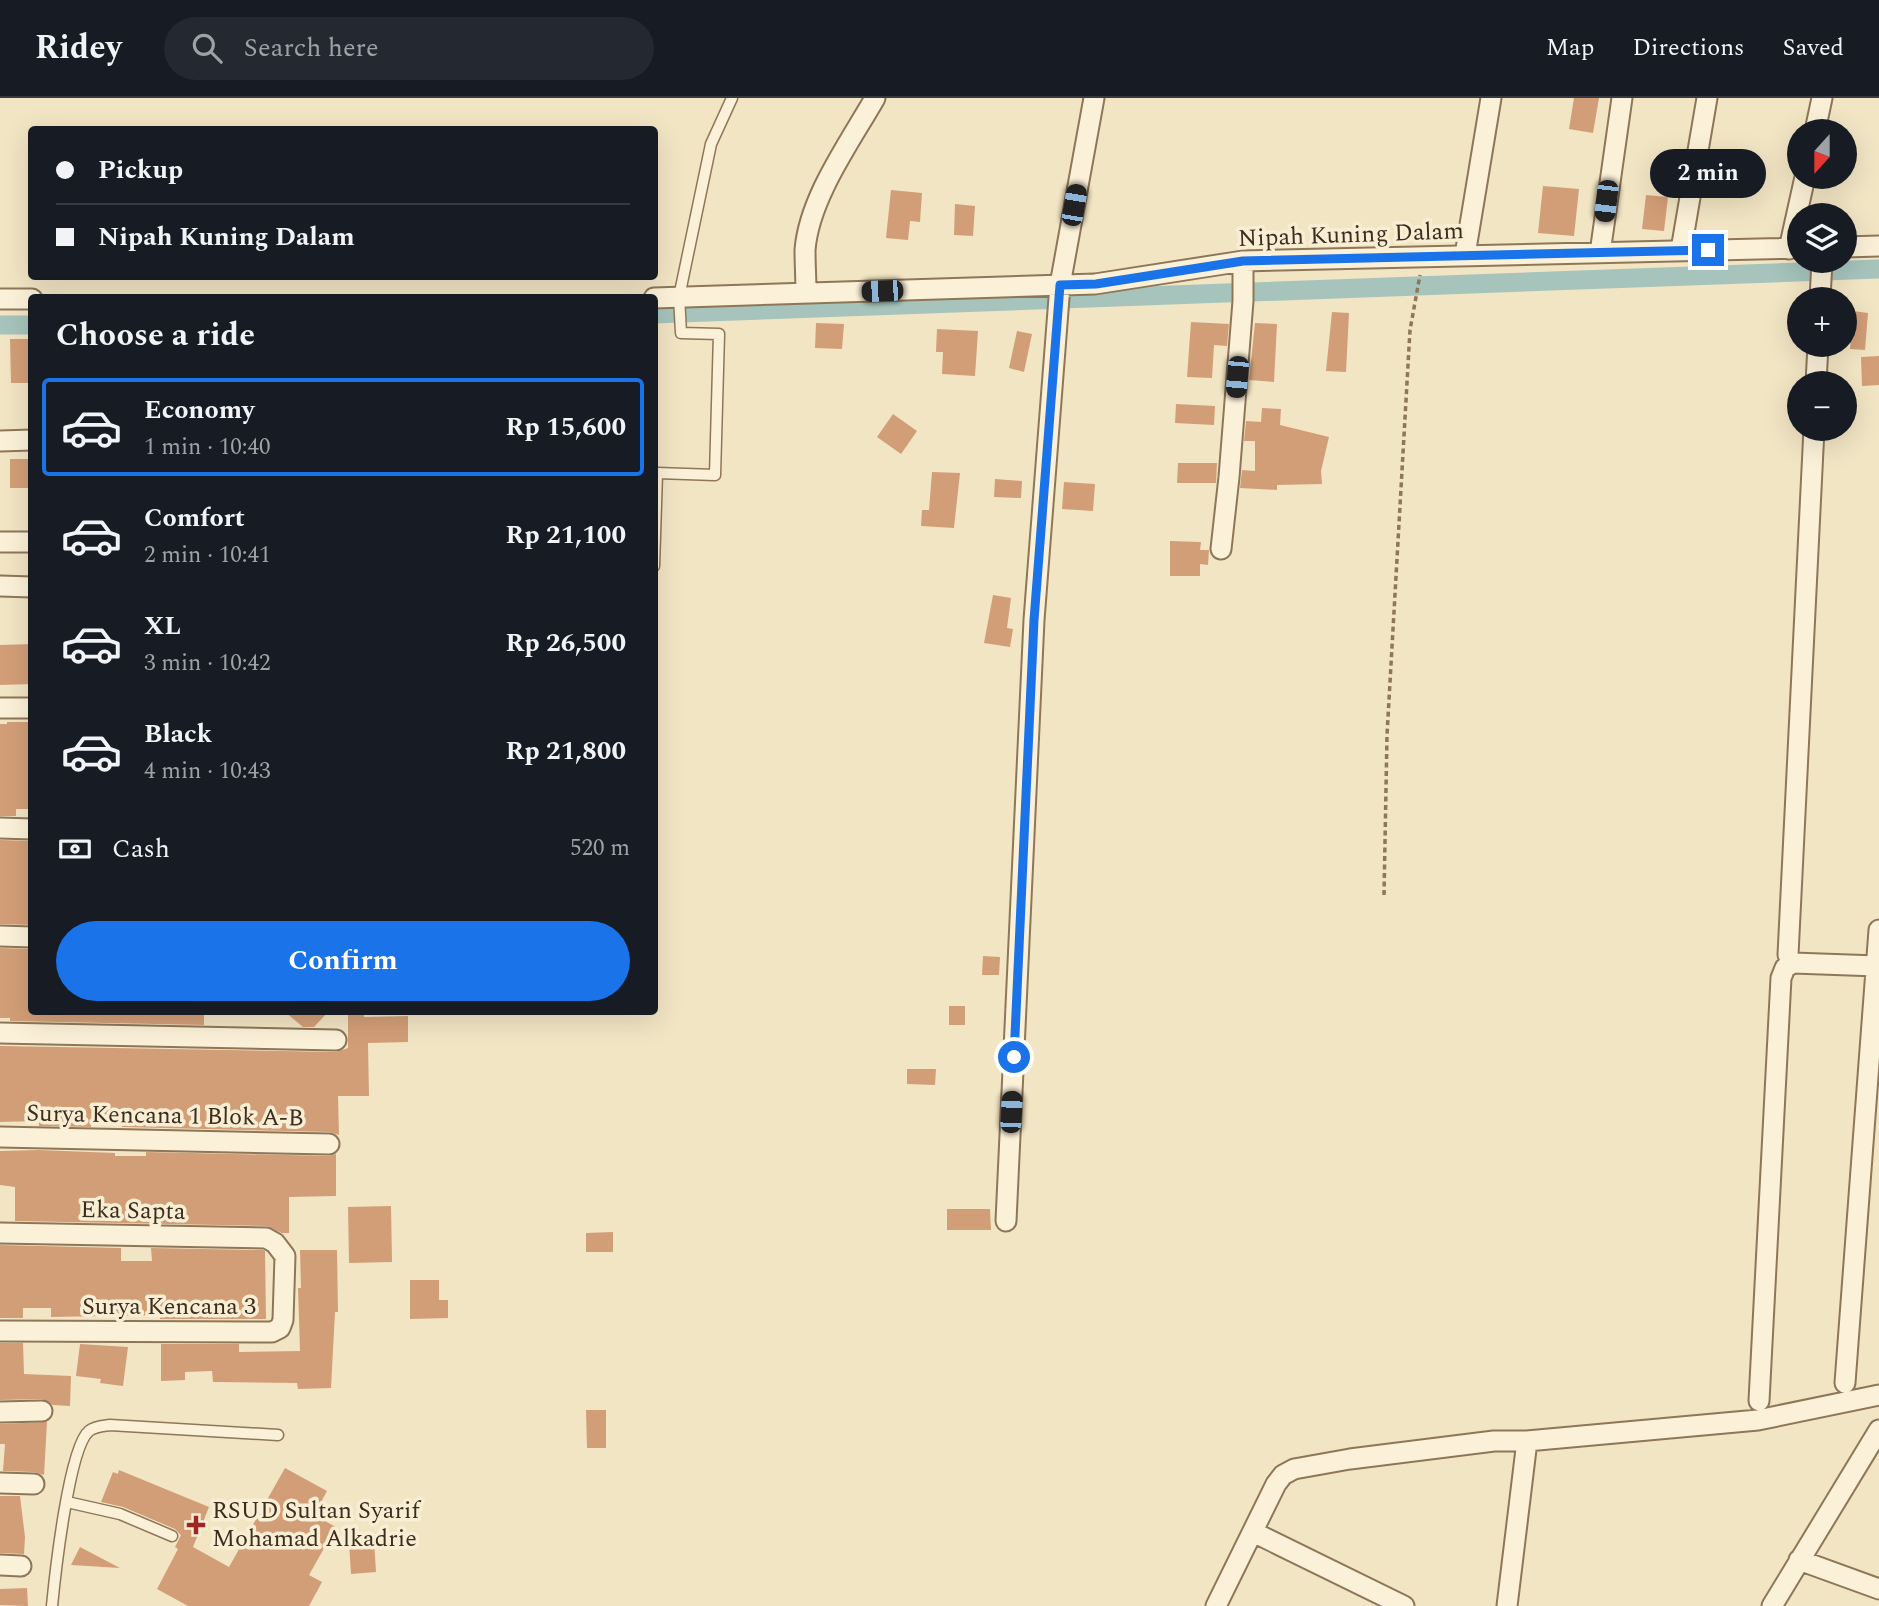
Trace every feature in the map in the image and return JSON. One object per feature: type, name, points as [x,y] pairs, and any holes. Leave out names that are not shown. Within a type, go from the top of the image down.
[{"type":"street","points":[[806,293],[805,249],[809,230],[834,167],[875,98]]},
{"type":"street","points":[[1006,1221],[1034,620],[1059,294],[1094,98]]},
{"type":"street","points":[[1465,255],[1491,98]]},
{"type":"street","points":[[1600,253],[1622,98]]},
{"type":"street","points":[[1681,250],[1707,98]]},
{"type":"street","points":[[1818,119],[1822,98]]},
{"type":"street","points":[[1857,247],[1879,246]]},
{"type":"street","name":"Nipah Kuning Dalam","points":[[658,298],[680,300],[806,293],[1059,294],[1096,284],[1465,255],[1787,248]]},
{"type":"street","points":[[1221,548],[1243,301],[1243,271]]},
{"type":"street","points":[[0,299],[28,299]]},
{"type":"street","points":[[0,440],[28,440]]},
{"type":"street","points":[[1788,955],[1813,441]]},
{"type":"street","points":[[0,542],[28,542]]},
{"type":"street","points":[[0,586],[28,587]]},
{"type":"street","points":[[0,708],[28,708]]},
{"type":"street","points":[[0,828],[28,829]]},
{"type":"street","points":[[1845,1383],[1879,930]]},
{"type":"street","points":[[0,936],[28,937]]},
{"type":"street","points":[[1759,1401],[1781,978],[1785,968],[1793,963],[1877,966]]},
{"type":"street","points":[[0,1033],[336,1040]]},
{"type":"street","name":"Surya Kencana 1 Blok A-B","points":[[0,1137],[329,1144]]},
{"type":"street","name":"Eka Sapta","points":[[0,1233],[266,1238]]},
{"type":"street","name":"Surya Kencana 3","points":[[0,1331],[272,1332],[280,1328],[283,1320],[285,1256],[275,1243],[266,1238]]},
{"type":"street","points":[[1217,1606],[1276,1484],[1283,1475],[1294,1469],[1493,1441],[1527,1441],[1758,1420],[1875,1401]]},
{"type":"street","points":[[0,1412],[43,1411]]},
{"type":"street","points":[[1772,1606],[1879,1430]]},
{"type":"street","points":[[1507,1606],[1527,1441]]},
{"type":"street","points":[[0,1483],[34,1484]]},
{"type":"street","points":[[1253,1532],[1404,1606]]},
{"type":"street","points":[[1799,1560],[1879,1589]]},
{"type":"street","points":[[0,1565],[21,1566]]},
{"type":"lane","points":[[658,473],[715,475],[719,334],[681,333],[680,300],[711,144],[732,98]]},
{"type":"lane","points":[[52,1606],[67,1503],[79,1448],[90,1431],[98,1426],[110,1425],[278,1435]]},
{"type":"lane","points":[[67,1503],[120,1514],[172,1536]]},
{"type":"path","points":[[1384,895],[1387,735],[1410,330],[1421,268]]},
{"type":"building","points":[[1574,98],[1599,98],[1593,133],[1569,129]]},
{"type":"building","points":[[1543,186],[1579,189],[1574,236],[1538,233]]},
{"type":"building","points":[[891,190],[922,193],[920,222],[910,221],[908,240],[886,238]]},
{"type":"building","points":[[1646,195],[1668,197],[1664,231],[1642,229]]},
{"type":"building","points":[[955,204],[975,206],[973,236],[954,235]]},
{"type":"building","points":[[1332,312],[1349,313],[1346,372],[1326,371]]},
{"type":"building","points":[[1857,312],[1868,313],[1865,350],[1857,349]]},
{"type":"building","points":[[1191,322],[1229,324],[1227,346],[1214,345],[1212,378],[1187,377]]},
{"type":"building","points":[[816,323],[844,324],[842,349],[815,348]]},
{"type":"building","points":[[1255,323],[1277,324],[1274,382],[1249,380]]},
{"type":"building","points":[[937,329],[978,331],[975,376],[942,374],[943,352],[936,352]]},
{"type":"building","points":[[1017,331],[1032,334],[1024,372],[1009,368]]},
{"type":"building","points":[[10,339],[28,339],[28,383],[11,383]]},
{"type":"building","points":[[1879,356],[1879,385],[1862,386],[1861,357]]},
{"type":"building","points":[[1176,404],[1215,406],[1214,425],[1175,423]]},
{"type":"building","points":[[1262,408],[1281,409],[1280,425],[1329,437],[1321,471],[1322,484],[1277,485],[1277,490],[1240,488],[1242,470],[1255,471],[1255,441],[1244,441],[1246,421],[1261,422]]},
{"type":"building","points":[[893,414],[917,431],[901,454],[877,437]]},
{"type":"building","points":[[10,459],[28,459],[28,488],[10,488]]},
{"type":"building","points":[[1178,463],[1217,463],[1216,483],[1177,483]]},
{"type":"building","points":[[932,472],[960,473],[954,528],[921,526],[922,510],[929,510]]},
{"type":"building","points":[[995,479],[1022,481],[1021,498],[994,497]]},
{"type":"building","points":[[1064,482],[1095,484],[1093,511],[1062,509]]},
{"type":"building","points":[[1170,541],[1201,542],[1200,550],[1209,550],[1208,565],[1200,564],[1200,576],[1170,576]]},
{"type":"building","points":[[993,595],[1011,598],[1007,628],[1013,629],[1010,647],[984,643]]},
{"type":"building","points":[[28,644],[28,684],[0,685],[0,645]]},
{"type":"building","points":[[28,722],[28,809],[16,809],[16,816],[0,816],[0,724]]},
{"type":"building","points":[[0,840],[28,841],[28,925],[0,924]]},
{"type":"building","points":[[0,948],[28,949],[28,1015],[204,1015],[204,1025],[10,1021],[10,1018],[0,1018]]},
{"type":"building","points":[[983,956],[1000,957],[999,975],[982,975]]},
{"type":"building","points":[[949,1006],[965,1006],[965,1025],[949,1025]]},
{"type":"building","points":[[289,1015],[325,1015],[314,1027],[303,1027]]},
{"type":"building","points":[[348,1015],[408,1016],[408,1042],[368,1043],[369,1096],[338,1096],[339,1135],[329,1132],[122,1127],[122,1123],[91,1123],[91,1127],[39,1126],[39,1121],[0,1122],[0,1046],[336,1052],[348,1048]]},
{"type":"building","points":[[907,1069],[936,1069],[935,1085],[907,1084]]},
{"type":"building","points":[[0,1151],[115,1153],[115,1156],[146,1156],[146,1152],[336,1154],[336,1196],[289,1197],[289,1233],[266,1226],[15,1221],[15,1187],[0,1185]]},
{"type":"building","points":[[391,1206],[392,1262],[349,1263],[348,1207]]},
{"type":"building","points":[[947,1209],[990,1209],[991,1230],[947,1230]]},
{"type":"building","points":[[613,1232],[613,1252],[586,1252],[586,1233]]},
{"type":"building","points":[[0,1245],[121,1248],[121,1261],[152,1261],[151,1248],[263,1250],[266,1319],[160,1319],[160,1315],[51,1317],[51,1308],[23,1308],[23,1318],[0,1318]]},
{"type":"building","points":[[300,1250],[337,1250],[338,1312],[335,1312],[331,1388],[298,1389],[297,1383],[213,1382],[212,1371],[185,1372],[185,1380],[161,1381],[161,1344],[239,1344],[239,1352],[300,1351]]},
{"type":"building","points":[[410,1280],[439,1280],[439,1300],[448,1300],[448,1318],[410,1319]]},
{"type":"building","points":[[0,1343],[23,1343],[24,1374],[71,1376],[70,1406],[53,1405],[42,1399],[0,1400]]},
{"type":"building","points":[[80,1344],[128,1347],[123,1386],[100,1383],[101,1379],[76,1376]]},
{"type":"building","points":[[586,1410],[606,1410],[606,1448],[587,1448]]},
{"type":"building","points":[[47,1422],[44,1475],[3,1471],[5,1444],[0,1444],[0,1424]]},
{"type":"building","points":[[285,1468],[327,1491],[314,1515],[336,1527],[309,1575],[322,1582],[309,1606],[188,1606],[157,1589],[178,1549],[175,1547],[181,1535],[175,1529],[123,1507],[101,1502],[113,1472],[118,1474],[119,1470],[209,1507],[193,1547],[229,1567]]},
{"type":"building","points":[[0,1496],[20,1496],[25,1537],[24,1554],[0,1553]]},
{"type":"building","points":[[374,1540],[376,1572],[351,1574],[349,1542]]},
{"type":"building","points":[[80,1547],[120,1568],[71,1565]]},
{"type":"building","points":[[27,1588],[28,1606],[0,1605],[0,1589]]},
{"type":"waterway","points":[[658,314],[1879,269]]},
{"type":"waterway","points":[[0,325],[28,325]]},
{"type":"place","name":"RSUD Sultan Syarif Mohamad Alkadrie","points":[[196,1525]]},
{"type":"route","points":[[1014,1057],[1034,620],[1060,285],[1096,284],[1243,261],[1708,250]]}]
